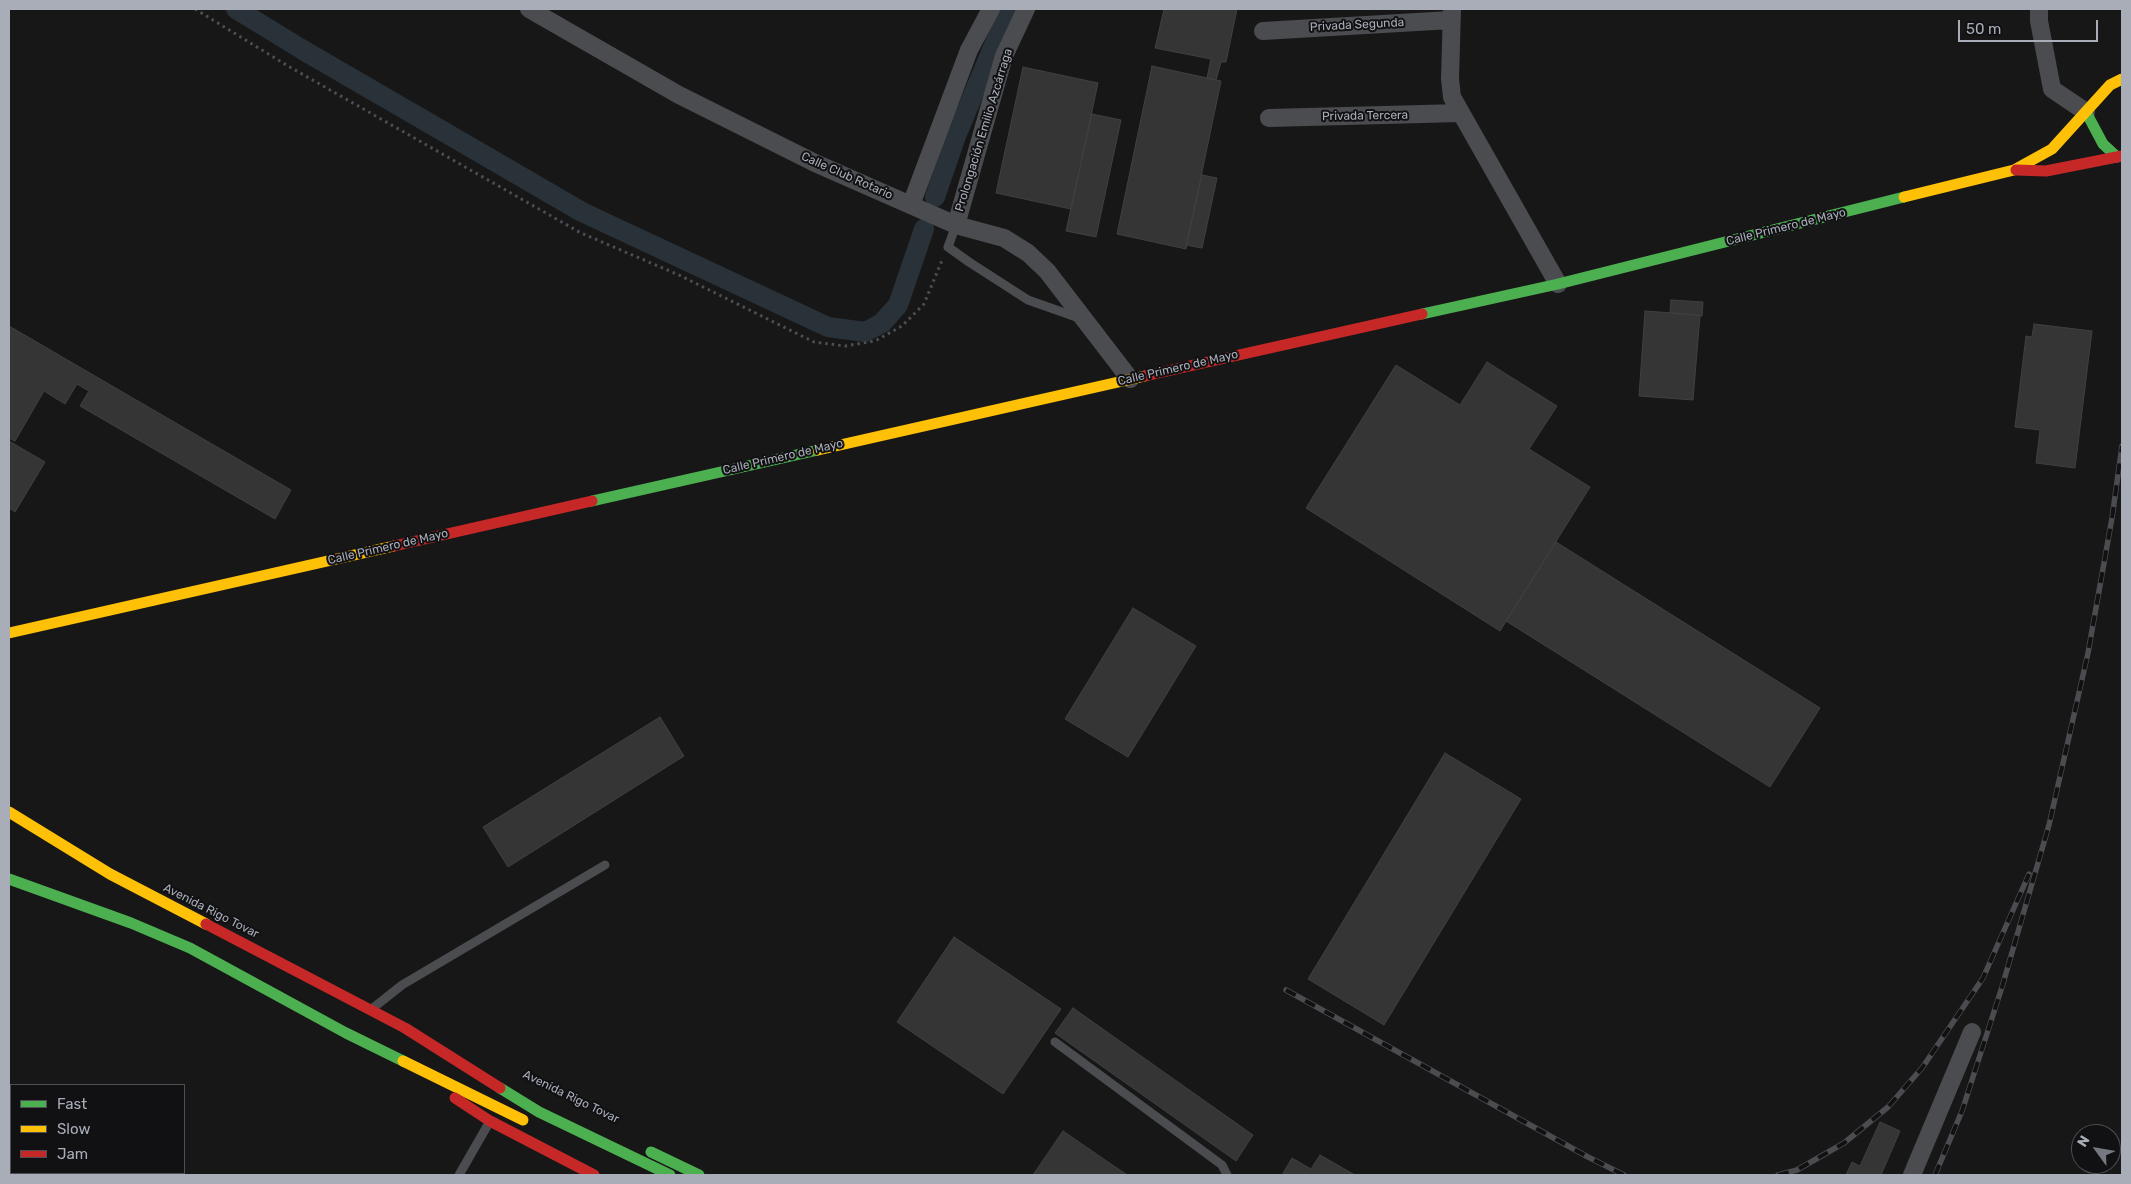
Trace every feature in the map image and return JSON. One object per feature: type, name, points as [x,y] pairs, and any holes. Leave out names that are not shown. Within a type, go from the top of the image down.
[{"type":"main road","name":"Calle Primero de Mayo","points":[[9,633],[1558,284],[2014,170],[2052,149],[2110,85],[2122,79]]},
{"type":"main road","points":[[2086,112],[2103,144],[2119,157]]},
{"type":"main road","name":"Calle Primero de Mayo","points":[[2014,170],[2046,171],[2119,157]]},
{"type":"main road","name":"Avenida Rigo Tovar","points":[[9,812],[110,874],[526,1090]]},
{"type":"main road","points":[[9,879],[132,923],[190,948],[346,1032],[530,1123]]},
{"type":"main road","name":"Avenida Rigo Tovar","points":[[405,1028],[539,1112],[670,1175]]},
{"type":"main road","points":[[346,1032],[490,1121],[594,1175]]},
{"type":"main road","points":[[642,1148],[699,1175]]},
{"type":"street","name":"Calle Club Rotario","points":[[529,9],[679,95],[815,163],[956,225],[1004,238],[1028,253],[1047,271],[1130,379]]},
{"type":"street","points":[[911,205],[969,50],[991,9]]},
{"type":"street","name":"Prolongación Emilio Azcárraga","points":[[956,225],[1004,56],[1026,9]]},
{"type":"street","points":[[2039,9],[2039,21],[2052,89],[2086,112]]},
{"type":"street","points":[[1452,14],[1450,79],[1452,97],[1558,284]]},
{"type":"street","name":"Privada Segunda","points":[[1263,31],[1452,14]]},
{"type":"street","name":"Privada Tercera","points":[[1269,118],[1460,113]]},
{"type":"street","points":[[1912,1175],[1972,1032]]},
{"type":"lane","points":[[956,225],[948,247],[994,280],[1028,300],[1084,319]]},
{"type":"lane","points":[[370,1010],[402,985],[605,865]]},
{"type":"lane","points":[[1055,1042],[1222,1165],[1227,1175]]},
{"type":"lane","points":[[459,1175],[490,1121]]},
{"type":"path","points":[[196,9],[288,66],[581,233],[680,274],[814,342],[845,346],[875,341],[902,326],[924,304],[948,247]]},
{"type":"building","points":[[1164,9],[1237,9],[1226,62],[1221,62],[1216,80],[1207,78],[1211,59],[1155,48]]},
{"type":"building","points":[[1152,66],[1221,81],[1186,249],[1117,234]]},
{"type":"building","points":[[1023,67],[1098,83],[1071,209],[996,193]]},
{"type":"building","points":[[1092,114],[1121,120],[1096,237],[1066,231]]},
{"type":"building","points":[[1202,175],[1217,178],[1202,248],[1186,245]]},
{"type":"building","points":[[1671,300],[1703,302],[1702,316],[1670,313]]},
{"type":"building","points":[[1645,311],[1700,315],[1693,400],[1639,396]]},
{"type":"building","points":[[2034,324],[2092,331],[2075,468],[2036,463],[2040,430],[2015,427],[2026,336],[2032,337]]},
{"type":"building","points":[[9,326],[291,490],[275,519],[80,406],[89,391],[77,384],[65,404],[44,391],[15,441],[9,438]]},
{"type":"building","points":[[1487,362],[1557,406],[1529,449],[1590,487],[1500,631],[1306,508],[1396,365],[1460,405]]},
{"type":"building","points":[[9,441],[45,462],[15,512],[9,508]]},
{"type":"building","points":[[1556,542],[1820,708],[1770,787],[1506,621]]},
{"type":"building","points":[[1133,608],[1196,646],[1128,757],[1065,719]]},
{"type":"building","points":[[660,717],[684,756],[508,867],[483,827]]},
{"type":"building","points":[[1445,753],[1521,799],[1384,1025],[1308,979]]},
{"type":"building","points":[[954,937],[1061,1009],[1003,1094],[897,1022]]},
{"type":"building","points":[[1073,1008],[1253,1135],[1236,1161],[1055,1033]]},
{"type":"building","points":[[1880,1122],[1900,1131],[1881,1175],[1846,1175],[1852,1162],[1860,1166]]},
{"type":"building","points":[[1063,1131],[1127,1175],[1033,1175]]},
{"type":"building","points":[[1320,1155],[1355,1175],[1282,1175],[1292,1158],[1311,1169]]},
{"type":"waterway","points":[[236,9],[582,212],[828,327],[865,332],[882,323],[898,305],[924,229]]},
{"type":"waterway","points":[[935,197],[956,136],[1009,9]]},
{"type":"railway","points":[[1935,1175],[1962,1111],[2002,987],[2049,825],[2088,653],[2112,518],[2122,446]]},
{"type":"railway","points":[[1778,1175],[1797,1170],[1844,1143],[1888,1107],[1922,1068],[1983,978],[2029,874]]},
{"type":"railway","points":[[1286,990],[1624,1175]]},
{"type":"traffic: fast","points":[[2086,112],[2103,144],[2117,157]]},
{"type":"traffic: fast","points":[[1422,314],[1558,284],[1904,197]]},
{"type":"traffic: fast","points":[[592,501],[818,450]]},
{"type":"traffic: fast","points":[[9,879],[131,923],[190,948],[346,1033],[403,1061]]},
{"type":"traffic: fast","points":[[500,1088],[539,1112],[670,1175]]},
{"type":"traffic: fast","points":[[651,1152],[699,1175]]},
{"type":"traffic: slow","points":[[1904,197],[2014,170],[2052,149],[2110,85],[2122,79]]},
{"type":"traffic: slow","points":[[818,450],[1145,376]]},
{"type":"traffic: slow","points":[[9,633],[394,546]]},
{"type":"traffic: slow","points":[[9,812],[110,874],[206,924]]},
{"type":"traffic: slow","points":[[403,1061],[523,1120]]},
{"type":"traffic: jam","points":[[2016,170],[2046,171],[2122,156]]},
{"type":"traffic: jam","points":[[1145,376],[1422,314]]},
{"type":"traffic: jam","points":[[394,546],[592,501]]},
{"type":"traffic: jam","points":[[206,924],[405,1028],[500,1088]]},
{"type":"traffic: jam","points":[[455,1098],[490,1121],[594,1175]]}]
